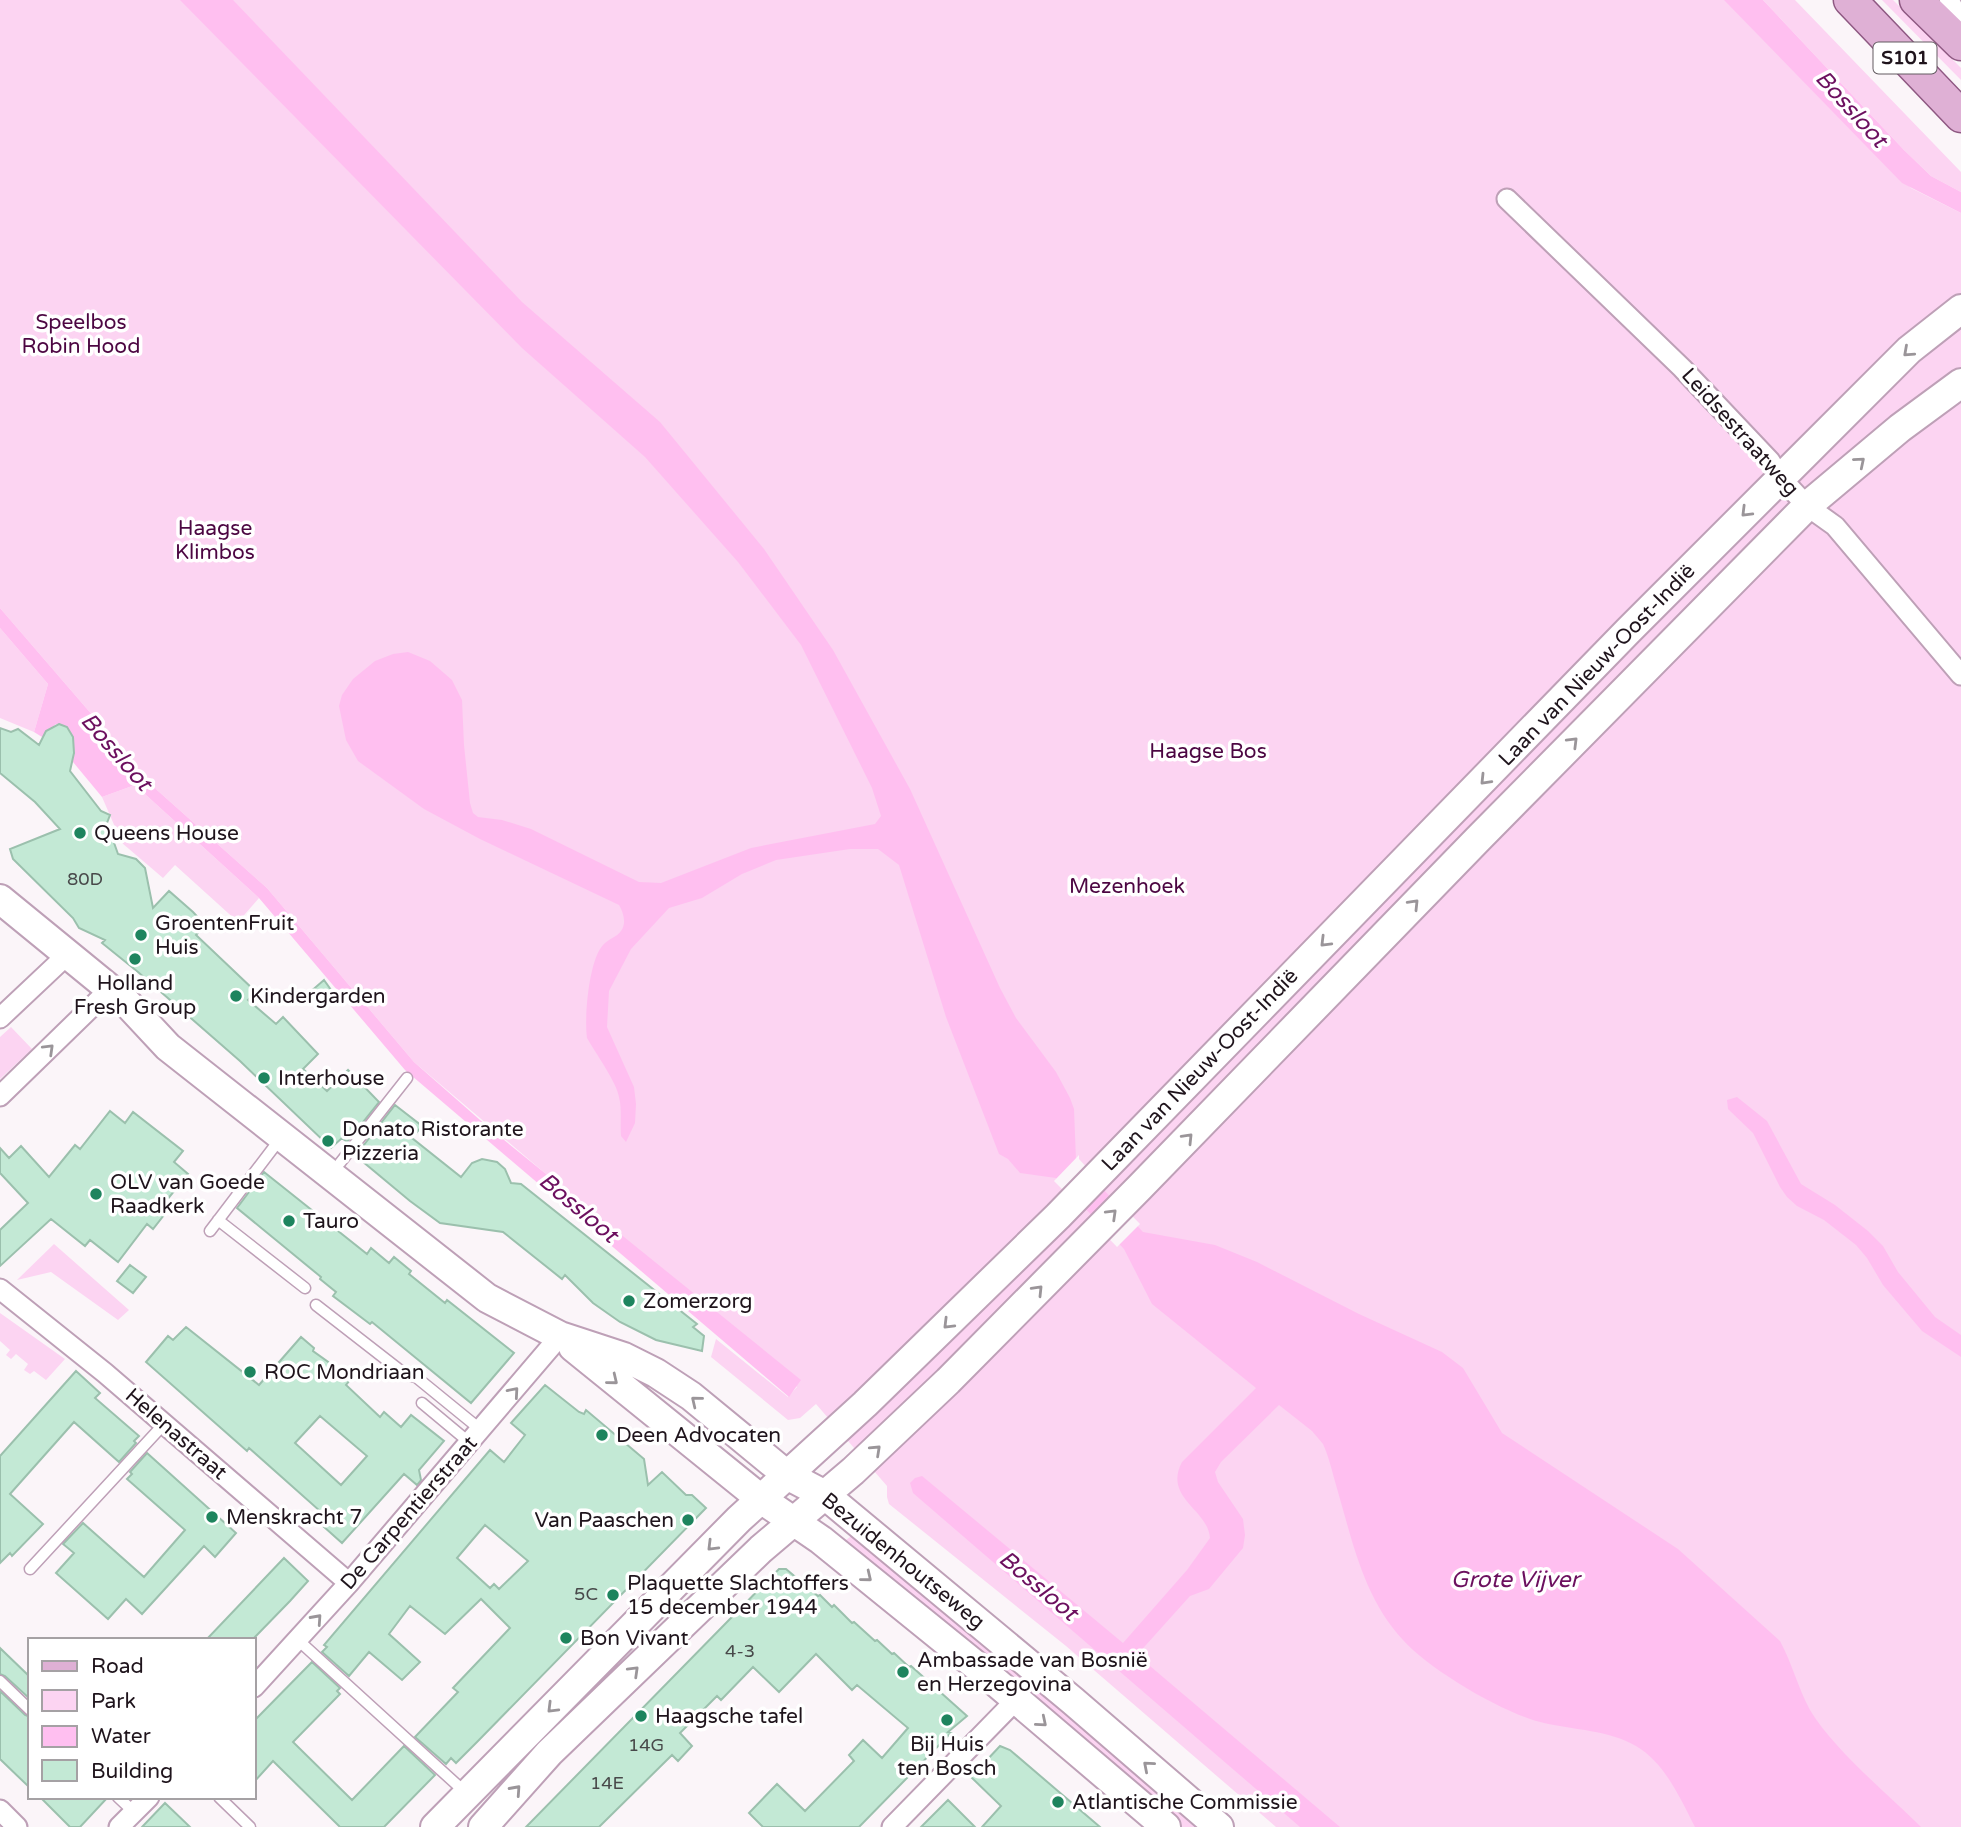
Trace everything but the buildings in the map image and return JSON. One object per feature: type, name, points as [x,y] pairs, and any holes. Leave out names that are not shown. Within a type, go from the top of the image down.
[{"type":"main road","name":"S101","points":[[1850,0],[1961,116]]},
{"type":"main road","name":"S101","points":[[1916,0],[1961,44]]},
{"type":"main road","name":"Laan van Nieuw-Oost-Indië","points":[[435,1827],[732,1526],[903,1368],[1058,1216],[1780,477],[1909,350],[1961,309]]},
{"type":"main road","name":"Laan van Nieuw-Oost-Indië","points":[[483,1827],[550,1753],[761,1549],[825,1495],[948,1381],[1807,506],[1900,428],[1961,383]]},
{"type":"main road","name":"Bezuidenhoutseweg","points":[[5,905],[62,961],[104,996],[126,1002],[169,1047],[487,1298],[560,1336],[624,1357],[656,1373],[691,1396],[787,1475],[825,1495],[1073,1701],[1219,1827]]},
{"type":"main road","name":"Bezuidenhoutseweg","points":[[560,1336],[761,1499],[821,1540],[1166,1827]]},
{"type":"street","points":[[1950,0],[1961,23]]},
{"type":"street","name":"Leidsestraatweg","points":[[1507,199],[1682,368],[1770,461],[1780,477],[1807,506],[1835,526],[1961,675]]},
{"type":"street","points":[[0,1017],[62,961]]},
{"type":"street","points":[[0,1096],[104,996]]},
{"type":"street","name":"Helenastraat","points":[[0,1289],[105,1373],[349,1583]]},
{"type":"street","name":"De Carpentierstraat","points":[[256,1685],[349,1583],[560,1336]]},
{"type":"street","points":[[892,1827],[1016,1700]]},
{"type":"street","points":[[118,1827],[147,1799]]},
{"type":"street","points":[[0,1810],[17,1827]]},
{"type":"lane","points":[[340,1163],[407,1078]]},
{"type":"lane","points":[[210,1231],[283,1136]]},
{"type":"lane","points":[[218,1220],[305,1288]]},
{"type":"lane","points":[[316,1305],[406,1375],[416,1377],[476,1437]]},
{"type":"lane","points":[[422,1403],[476,1437]]},
{"type":"lane","points":[[30,1569],[164,1424]]},
{"type":"lane","points":[[298,1640],[467,1794]]},
{"type":"lane","points":[[0,1681],[28,1708]]},
{"type":"lane","points":[[120,1799],[134,1812]]},
{"type":"lane","points":[[221,1799],[250,1827]]},
{"type":"green space","name":"Haagse Bos","points":[[0,0],[1731,0],[1911,188],[1961,213],[1961,1827],[1276,1827],[1066,1646],[889,1504],[887,1486],[816,1404],[800,1418],[788,1420],[711,1357],[716,1339],[788,1397],[797,1387],[414,1062],[267,888],[157,790],[0,608]]},
{"type":"green space","points":[[1763,0],[1795,0],[1961,172],[1961,192],[1931,176],[1904,150]]},
{"type":"green space","points":[[1882,0],[1893,0],[1961,68],[1961,80]]},
{"type":"green space","points":[[0,628],[48,684],[34,732],[0,718]]},
{"type":"green space","points":[[135,785],[259,898],[238,922],[175,865],[163,878],[122,843],[102,797]]},
{"type":"green space","points":[[11,1027],[32,1049],[0,1079],[0,1037]]},
{"type":"green space","points":[[54,1244],[129,1310],[118,1320],[51,1272],[17,1280]]},
{"type":"green space","points":[[0,1313],[65,1359],[46,1380],[34,1371],[30,1374],[24,1370],[28,1364],[16,1354],[11,1359],[6,1355],[10,1350],[0,1341]]},
{"type":"green space","points":[[854,1534],[1203,1827],[1182,1827],[1074,1733],[842,1543]]},
{"type":"water","name":"Grote Vijver","points":[[180,0],[233,0],[522,302],[660,422],[764,549],[833,650],[910,789],[1000,988],[1016,1018],[1056,1072],[1070,1098],[1074,1109],[1076,1160],[1143,1232],[1215,1245],[1257,1262],[1359,1314],[1442,1352],[1463,1368],[1502,1433],[1678,1549],[1780,1641],[1806,1702],[1820,1725],[1847,1756],[1921,1827],[1695,1827],[1663,1771],[1636,1746],[1603,1734],[1528,1718],[1489,1701],[1449,1677],[1415,1652],[1389,1623],[1360,1567],[1323,1444],[1312,1431],[1279,1405],[1221,1462],[1215,1472],[1218,1482],[1243,1519],[1243,1548],[1209,1589],[1190,1596],[1137,1655],[1340,1827],[1300,1827],[913,1493],[910,1483],[922,1476],[1123,1643],[1187,1570],[1210,1538],[1202,1519],[1188,1503],[1178,1485],[1182,1462],[1256,1388],[1152,1304],[1124,1249],[1056,1178],[1020,1173],[1008,1159],[999,1154],[946,1017],[899,865],[878,849],[850,849],[776,860],[742,874],[702,898],[669,908],[631,949],[609,991],[607,1027],[634,1087],[635,1123],[626,1142],[621,1136],[617,1091],[587,1038],[586,1029],[589,989],[598,952],[624,925],[619,905],[480,839],[424,809],[358,761],[346,740],[339,706],[342,695],[353,679],[375,661],[393,654],[408,652],[430,661],[452,680],[462,700],[464,745],[473,813],[478,817],[502,820],[531,829],[639,882],[661,883],[751,848],[875,824],[881,816],[872,788],[801,645],[738,562],[645,457],[522,348]]},
{"type":"water","name":"Bossloot","points":[[1724,0],[1763,0],[1904,150],[1931,176],[1961,192],[1961,213],[1902,183]]},
{"type":"water","name":"Bossloot","points":[[0,608],[157,790],[267,888],[414,1062],[488,1127],[801,1380],[789,1397],[405,1070],[259,898],[135,785],[102,797],[73,762],[74,742],[67,727],[56,724],[42,737],[34,732],[48,684],[0,628]]},
{"type":"water","points":[[1737,1097],[1767,1121],[1801,1184],[1835,1205],[1868,1231],[1883,1246],[1898,1272],[1935,1317],[1961,1335],[1961,1357],[1922,1331],[1883,1285],[1856,1245],[1824,1220],[1797,1206],[1787,1197],[1753,1133],[1728,1109],[1727,1100]]},
{"type":"pier","points":[[1079,1155],[1079,1159],[1104,1186],[1071,1198],[1054,1181]]},
{"type":"pier","points":[[1113,1196],[1140,1224],[1117,1247],[1090,1219]]},
{"type":"place","name":"Queens House","points":[[80,833]]},
{"type":"place","name":"GroentenFruit Huis","points":[[141,935]]},
{"type":"place","name":"Holland Fresh Group","points":[[135,959]]},
{"type":"place","name":"Kindergarden","points":[[236,996]]},
{"type":"place","name":"Interhouse","points":[[264,1078]]},
{"type":"place","name":"Donato Ristorante Pizzeria","points":[[328,1141]]},
{"type":"place","name":"OLV van Goede Raadkerk","points":[[96,1194]]},
{"type":"place","name":"Tauro","points":[[289,1221]]},
{"type":"place","name":"Zomerzorg","points":[[629,1301]]},
{"type":"place","name":"ROC Mondriaan","points":[[250,1372]]},
{"type":"place","name":"Deen Advocaten","points":[[602,1435]]},
{"type":"place","name":"Menskracht 7","points":[[212,1517]]},
{"type":"place","name":"Van Paaschen","points":[[688,1520]]},
{"type":"place","name":"Plaquette Slachtoffers 15 december 1944","points":[[613,1595]]},
{"type":"place","name":"Bon Vivant","points":[[566,1638]]},
{"type":"place","name":"Ambassade van Bosnië en Herzegovina","points":[[903,1672]]},
{"type":"place","name":"Haagsche tafel","points":[[641,1716]]},
{"type":"place","name":"Bij Huis ten Bosch","points":[[947,1720]]},
{"type":"place","name":"Atlantische Commissie","points":[[1058,1802]]},
{"type":"park label","name":"Speelbos Robin Hood","points":[[81,334]]},
{"type":"park label","name":"Haagse Klimbos","points":[[215,540]]},
{"type":"park label","name":"Mezenhoek","points":[[1127,886]]}]
